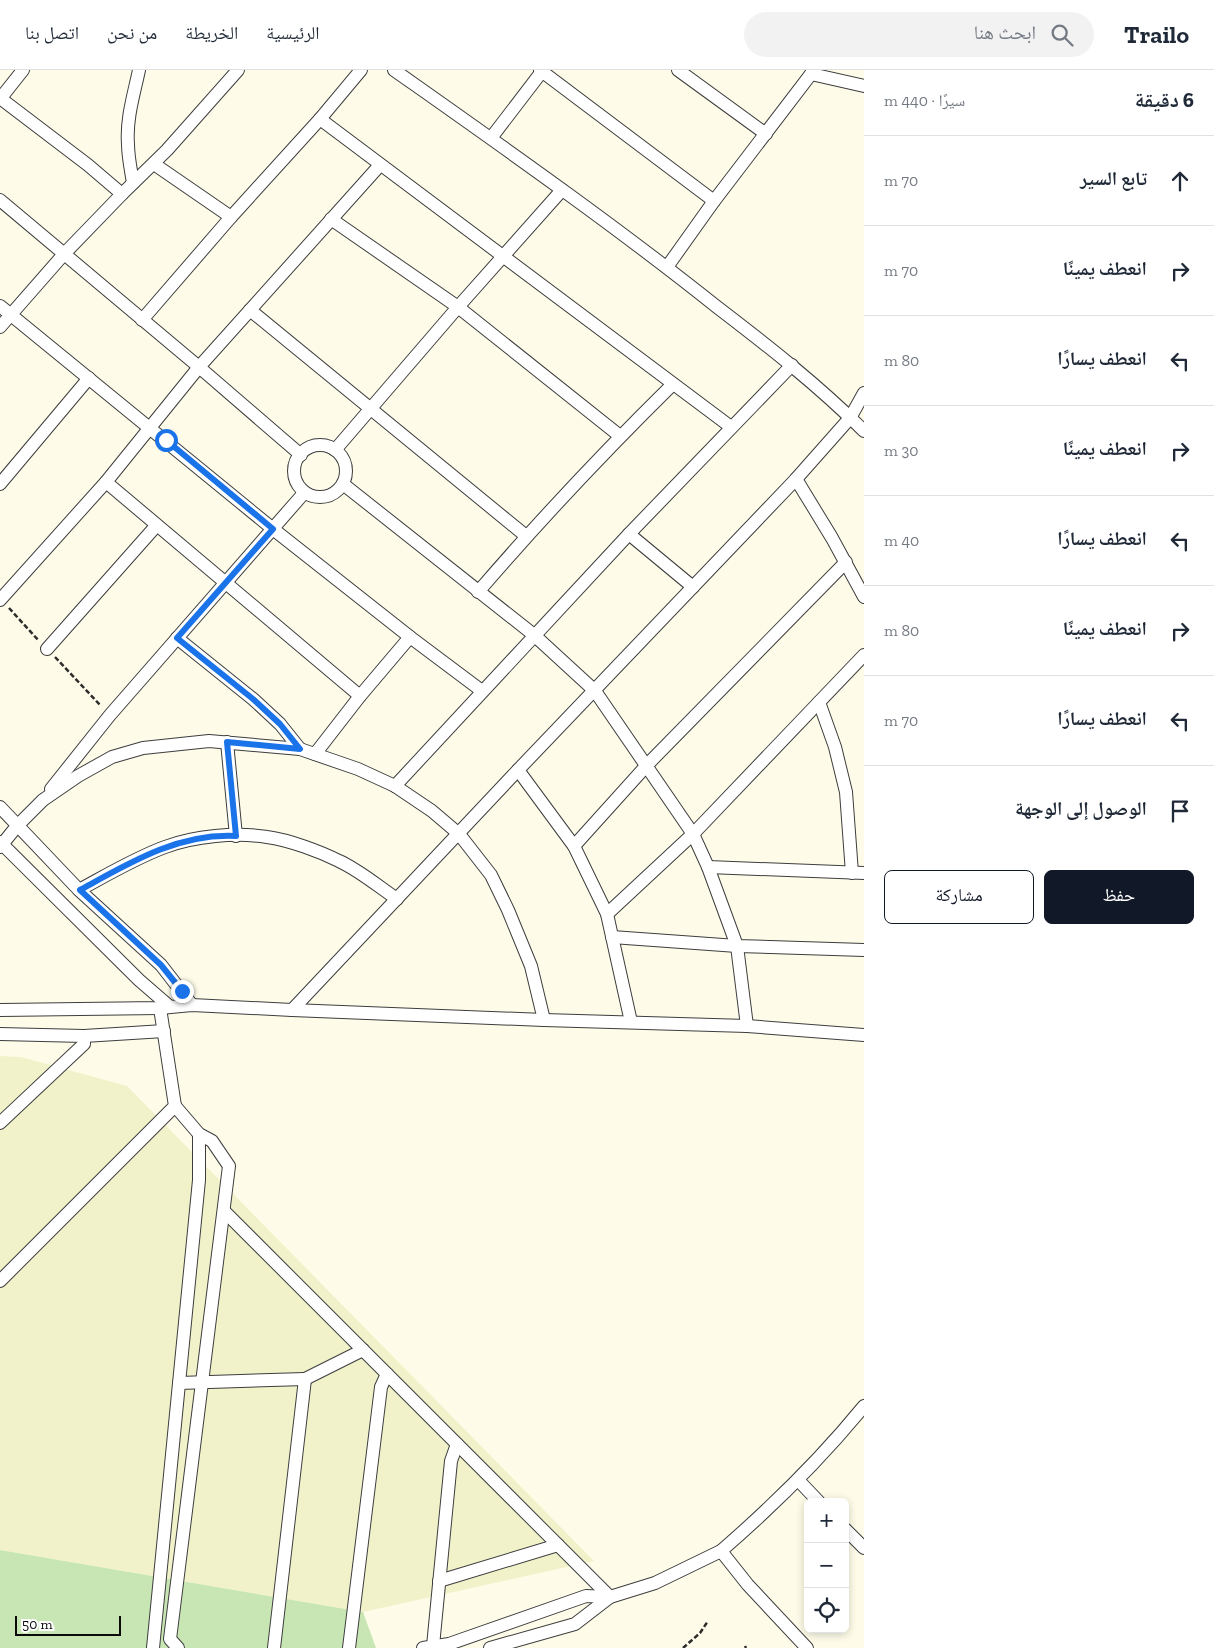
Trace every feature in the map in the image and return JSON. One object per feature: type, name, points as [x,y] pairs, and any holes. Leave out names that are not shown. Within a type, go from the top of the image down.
[{"type":"street","points":[[23,70],[0,99],[88,165],[122,194]]},
{"type":"street","points":[[133,183],[128,131],[139,70]]},
{"type":"street","points":[[0,327],[64,254],[154,164],[238,70]]},
{"type":"street","points":[[142,320],[231,217],[320,119],[360,70]]},
{"type":"street","points":[[394,70],[491,138],[667,267],[792,366],[864,432]]},
{"type":"street","points":[[679,70],[766,134]]},
{"type":"street","points":[[491,138],[542,71],[714,201]]},
{"type":"street","points":[[667,267],[714,201],[813,72],[864,86]]},
{"type":"street","points":[[320,119],[731,427]]},
{"type":"street","points":[[154,164],[231,217]]},
{"type":"street","points":[[0,600],[106,482],[199,367],[380,165]]},
{"type":"street","points":[[335,450],[458,306],[562,190]]},
{"type":"street","points":[[0,200],[301,455]]},
{"type":"street","points":[[331,219],[458,306],[620,436]]},
{"type":"street","points":[[0,306],[273,529],[482,691]]},
{"type":"street","points":[[250,310],[526,536]]},
{"type":"street","points":[[395,786],[629,534],[792,366]]},
{"type":"street","points":[[0,484],[89,378]]},
{"type":"street","points":[[478,592],[526,536],[620,436],[673,384]]},
{"type":"street","points":[[292,1010],[796,478],[850,418],[864,393]]},
{"type":"street","points":[[850,418],[864,412]]},
{"type":"street","points":[[314,446],[329,447],[335,450],[344,462],[346,476],[343,484],[326,497],[304,493],[295,481],[294,474],[294,466],[301,455],[307,448],[314,446]]},
{"type":"street","points":[[796,478],[846,562],[864,597]]},
{"type":"street","points":[[106,482],[360,696]]},
{"type":"street","points":[[343,484],[534,635],[595,690],[693,834],[708,867],[737,946],[747,1026]]},
{"type":"street","points":[[172,1646],[170,1639],[229,1166],[212,1140],[199,1134],[175,1106],[164,1031],[165,1007],[1,844],[43,800],[110,715],[304,493]]},
{"type":"street","points":[[47,649],[156,526]]},
{"type":"street","points":[[629,534],[693,587]]},
{"type":"street","points":[[574,846],[647,765],[846,562]]},
{"type":"street","points":[[315,754],[360,696],[410,637]]},
{"type":"street","points":[[177,638],[253,699],[280,724],[300,749]]},
{"type":"street","points":[[607,914],[693,834],[864,654]]},
{"type":"street","points":[[708,867],[858,873],[846,792],[835,747],[819,702]]},
{"type":"street","points":[[43,800],[78,776],[120,755],[143,748],[209,741],[300,749],[358,769],[395,786],[432,811],[458,834],[491,875],[522,940],[531,966],[544,1020]]},
{"type":"street","points":[[227,742],[236,836]]},
{"type":"street","points":[[518,770],[574,846],[607,914],[632,1022]]},
{"type":"street","points":[[0,807],[80,890],[161,965],[192,1004]]},
{"type":"street","points":[[80,890],[137,859],[164,847],[187,840],[236,836],[267,837],[340,861],[396,899]]},
{"type":"street","points":[[612,937],[737,946],[864,950]]},
{"type":"street","points":[[0,1010],[165,1007],[192,1004],[544,1020],[747,1026],[864,1034]]},
{"type":"street","points":[[0,1034],[84,1036],[164,1031]]},
{"type":"street","points":[[0,1123],[84,1044],[84,1036]]},
{"type":"street","points":[[0,1281],[175,1106]]},
{"type":"street","points":[[153,1648],[199,1180],[199,1134]]},
{"type":"street","points":[[224,1211],[610,1597]]},
{"type":"street","points":[[179,1382],[202,1383],[305,1379],[363,1350]]},
{"type":"street","points":[[349,1648],[381,1387],[387,1374]]},
{"type":"street","points":[[274,1648],[305,1379]]},
{"type":"street","points":[[490,1648],[574,1624],[610,1597],[655,1583],[721,1551],[766,1513],[799,1481],[864,1406]]},
{"type":"street","points":[[457,1444],[450,1461],[439,1581],[428,1647],[449,1644],[586,1596],[610,1597]]},
{"type":"street","points":[[799,1481],[815,1498]]},
{"type":"street","points":[[849,1532],[861,1540]]},
{"type":"street","points":[[439,1581],[558,1545]]},
{"type":"street","points":[[721,1551],[748,1585],[807,1648]]},
{"type":"path","points":[[683,1648],[700,1633],[708,1621]]},
{"type":"green space","points":[[0,1056],[21,1057],[127,1086],[594,1561],[363,1612],[0,1550]]},
{"type":"green space","points":[[0,1550],[363,1612],[376,1648],[0,1648]]},
{"type":"route","points":[[166,440],[273,529],[177,638],[253,699],[280,724],[300,749],[227,742],[236,836],[187,840],[164,847],[137,859],[80,890],[161,965],[182,991]]}]
